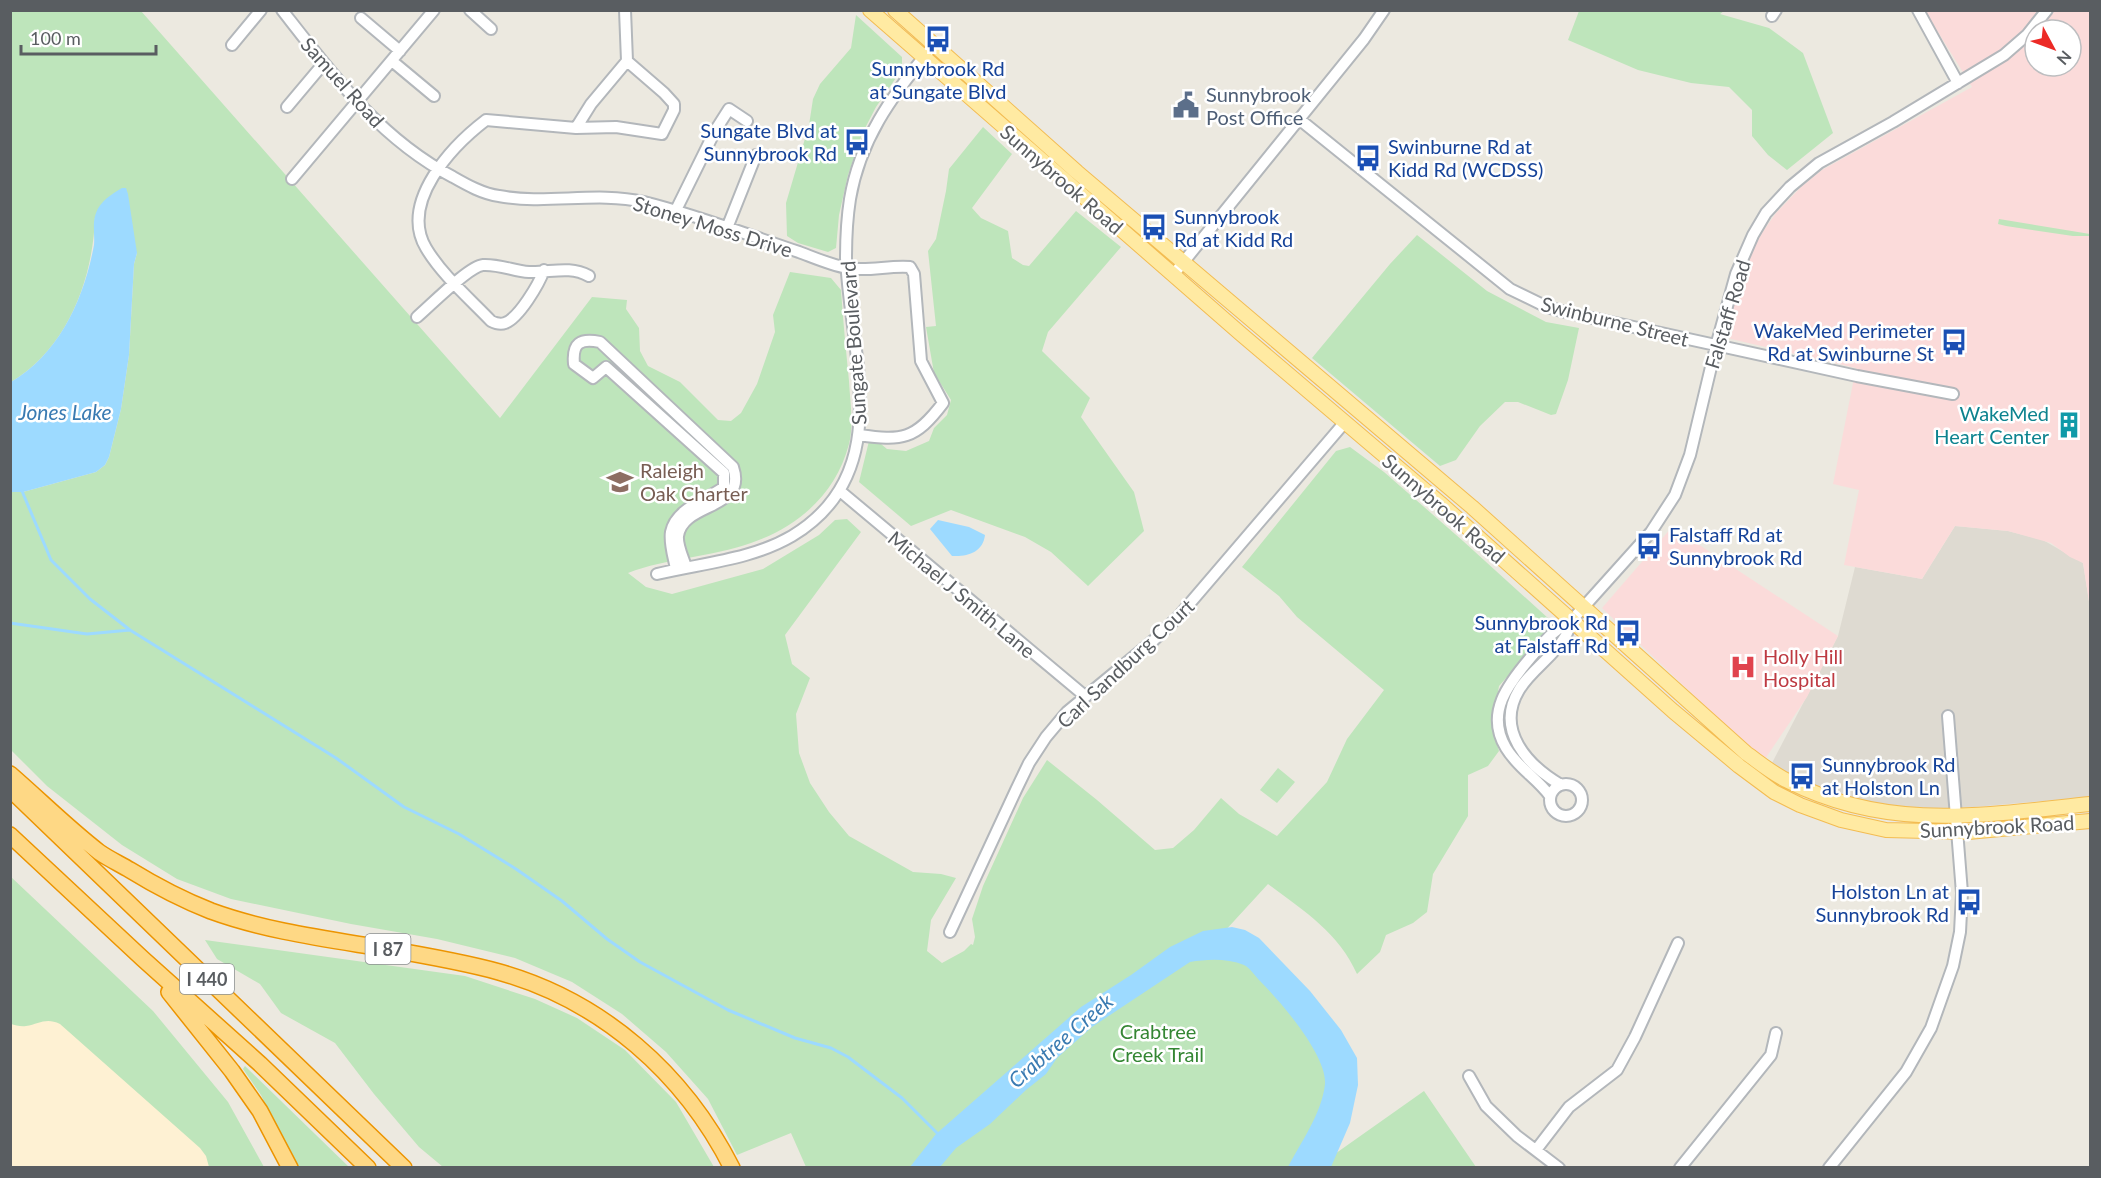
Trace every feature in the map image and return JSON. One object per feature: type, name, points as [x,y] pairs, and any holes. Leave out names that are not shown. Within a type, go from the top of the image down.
[{"type":"highway","name":"I 87","points":[[10,774],[100,852],[165,891],[212,911],[271,927],[480,968],[535,984],[569,999],[608,1022],[640,1048],[672,1079],[700,1113],[732,1167]]},
{"type":"highway","name":"I 440","points":[[10,789],[405,1167]]},
{"type":"highway","points":[[10,835],[143,959],[232,1071],[260,1111],[290,1167]]},
{"type":"highway","name":"I 440","points":[[143,959],[260,1064],[368,1167]]},
{"type":"main road","name":"Sunnybrook Road","points":[[870,10],[1173,275],[1448,510],[1703,736],[1774,792],[1800,805],[1841,820],[1886,830],[1956,832],[2091,821]]},
{"type":"main road","name":"Sunnybrook Road","points":[[896,10],[1010,114],[1472,507],[1746,753],[1786,780],[1837,802],[1858,808],[1912,816],[1955,816],[2091,804]]},
{"type":"main road","points":[[1345,422],[1360,424],[1400,455],[1415,460]]},
{"type":"street","points":[[232,45],[261,10]]},
{"type":"street","name":"Samuel Road","points":[[282,10],[356,102],[400,142],[438,169]]},
{"type":"street","points":[[292,179],[434,10]]},
{"type":"street","points":[[470,10],[491,28]]},
{"type":"street","points":[[576,128],[591,104],[627,61],[624,10]]},
{"type":"street","points":[[1173,275],[1364,39],[1384,10]]},
{"type":"street","points":[[1918,10],[1958,83]]},
{"type":"street","name":"Falstaff Road","points":[[1572,620],[1563,640],[1519,690],[1511,716],[1517,746],[1532,762],[1561,784],[1572,784],[1580,791],[1582,802],[1577,812],[1565,816],[1557,813],[1551,805],[1551,796],[1545,788],[1516,764],[1505,747],[1499,730],[1499,712],[1503,694],[1514,677],[1556,628],[1572,620],[1584,608],[1656,525],[1675,495],[1690,455],[1736,274],[1753,235],[1766,213],[1790,187],[1819,163],[1893,122],[2004,55],[2027,35],[2047,10]]},
{"type":"street","points":[[361,18],[400,51]]},
{"type":"street","name":"Sungate Boulevard","points":[[657,574],[755,553],[773,546],[806,526],[828,506],[840,491],[848,474],[859,435],[860,402],[846,259],[851,196],[863,157],[885,108],[899,87],[934,45]]},
{"type":"street","points":[[392,61],[434,96]]},
{"type":"street","points":[[544,270],[532,294],[513,316],[504,323],[491,321],[455,283],[425,246],[418,223],[422,197],[438,169],[467,134],[486,120],[576,128],[616,127],[662,134],[674,110],[674,104],[627,61]]},
{"type":"street","points":[[287,106],[324,63]]},
{"type":"street","points":[[676,210],[715,131],[729,109],[747,121]]},
{"type":"street","name":"Swinburne Street","points":[[1299,119],[1510,289],[1547,307],[1716,346],[1953,394]]},
{"type":"street","points":[[727,228],[756,155]]},
{"type":"street","name":"Stoney Moss Drive","points":[[438,169],[462,182],[497,196],[617,198],[641,201],[676,210],[848,268]]},
{"type":"street","points":[[417,317],[455,283],[481,265],[530,272],[580,271],[589,276]]},
{"type":"street","points":[[848,268],[910,267],[915,274],[921,361],[943,403],[930,421],[912,434],[891,439],[859,435]]},
{"type":"street","points":[[587,340],[600,342],[734,467],[737,478],[734,489],[723,500],[688,519],[679,532],[681,568],[671,532],[676,520],[683,512],[724,487],[724,473],[606,367],[593,378],[574,364],[573,352],[578,344],[587,340]]},
{"type":"street","name":"Carl Sandburg Court","points":[[950,932],[1029,763],[1046,737],[1085,696],[1154,640],[1179,616],[1345,422]]},
{"type":"street","name":"Michael J Smith Lane","points":[[840,491],[1085,696]]},
{"type":"street","points":[[1829,1167],[1906,1072],[1931,1028],[1949,982],[1960,922],[1962,893],[1948,716]]},
{"type":"street","points":[[1551,796],[1552,791],[1561,784]]},
{"type":"street","points":[[1536,1150],[1569,1107],[1617,1070],[1635,1037],[1678,943]]},
{"type":"street","points":[[1680,1167],[1771,1056],[1776,1033]]},
{"type":"street","points":[[1469,1076],[1486,1106],[1517,1136],[1559,1167]]},
{"type":"shaded area","points":[[1925,11],[2090,11],[2090,608],[2083,563],[2070,557],[2051,543],[2008,531],[1955,526],[1922,579],[1844,565],[1859,490],[1833,484],[1856,368],[1731,339],[1727,335],[1734,300],[1749,257],[1762,233],[1776,213],[1801,187],[1822,170],[1972,87]]},
{"type":"shaded area","points":[[1955,526],[2008,531],[2043,540],[2083,563],[2090,608],[2090,797],[1917,812],[1836,797],[1794,777],[1772,763],[1838,636],[1855,567],[1922,579]]},
{"type":"shaded area","name":"Holly Hill Hospital","points":[[1672,527],[1838,636],[1807,697],[1765,759],[1747,746],[1602,608]]},
{"type":"shaded area","points":[[10,905],[238,1167],[11,1167]]},
{"type":"green space","name":"Crabtree Creek Trail","points":[[11,11],[141,11],[500,418],[592,297],[627,300],[626,309],[639,328],[640,351],[648,366],[680,382],[718,420],[731,421],[741,413],[757,384],[775,332],[773,315],[790,272],[831,278],[841,290],[851,429],[843,462],[825,493],[799,518],[784,528],[751,543],[628,573],[646,587],[672,594],[763,569],[819,535],[835,520],[847,519],[861,532],[785,635],[792,664],[810,678],[796,714],[799,753],[810,783],[829,812],[849,836],[913,872],[941,874],[956,878],[931,920],[927,951],[942,963],[964,951],[971,944],[973,945],[975,937],[972,919],[983,886],[1023,798],[1047,760],[1155,850],[1173,848],[1194,830],[1221,798],[1239,814],[1277,836],[1327,782],[1347,739],[1384,690],[1297,617],[1279,596],[1242,567],[1336,451],[1350,447],[1384,472],[1463,541],[1549,619],[1546,633],[1499,686],[1492,728],[1499,751],[1488,766],[1468,775],[1468,816],[1433,874],[1427,912],[1413,923],[1386,935],[1380,952],[1357,974],[1330,934],[1307,913],[1268,884],[1223,933],[1343,1042],[1313,1167],[806,1167],[791,1133],[737,1155],[708,1099],[666,1052],[622,1014],[572,982],[515,958],[437,939],[231,899],[177,879],[122,845],[47,786],[11,750],[10,492],[23,492],[96,472],[105,465],[121,409],[129,355],[134,264],[137,253],[95,217],[89,265],[73,311],[62,332],[47,351],[31,368],[11,382]]},
{"type":"green space","points":[[1579,11],[1724,11],[1720,14],[1769,28],[1803,53],[1833,133],[1787,170],[1768,155],[1752,136],[1752,110],[1729,87],[1691,83],[1638,70],[1568,40]]},
{"type":"green space","points":[[856,15],[902,57],[902,69],[876,107],[862,134],[848,175],[839,215],[836,248],[828,252],[798,243],[787,236],[786,203],[809,125],[813,99],[820,84],[851,48]]},
{"type":"green space","points":[[983,127],[1012,154],[972,208],[981,218],[1008,231],[1012,258],[1029,266],[1076,211],[1121,247],[1048,332],[1042,351],[1090,398],[1081,417],[1134,492],[1144,531],[1088,586],[1051,552],[1025,537],[951,510],[911,526],[859,482],[869,441],[881,444],[887,449],[906,451],[929,441],[934,428],[947,415],[951,400],[934,373],[926,327],[936,326],[928,251],[936,239],[949,169]]},
{"type":"green space","points":[[1999,219],[2090,234],[2090,236],[2073,236],[2006,226],[1998,224]]},
{"type":"green space","points":[[1417,235],[1487,291],[1546,322],[1579,328],[1568,380],[1556,414],[1551,415],[1518,402],[1505,402],[1480,426],[1456,460],[1440,466],[1312,358]]},
{"type":"green space","points":[[1278,768],[1295,782],[1277,803],[1260,790]]},
{"type":"green space","points":[[10,876],[153,1011],[228,1102],[264,1167],[209,1167],[206,1156],[200,1148],[60,1024],[47,1021],[24,1026],[11,1024]]},
{"type":"green space","points":[[205,940],[465,976],[535,999],[577,1018],[625,1050],[676,1102],[714,1167],[443,1167],[419,1147],[335,1043],[281,1013],[260,984],[217,959]]},
{"type":"green space","points":[[245,1066],[349,1167],[296,1167],[261,1095],[243,1069]]},
{"type":"green space","points":[[1424,1091],[1476,1167],[1315,1168]]},
{"type":"water","name":"Jones Lake","points":[[122,188],[126,188],[128,194],[137,253],[134,264],[129,355],[121,409],[109,457],[105,465],[96,472],[23,492],[11,492],[11,382],[43,356],[67,323],[90,265],[96,213],[103,201]]},
{"type":"water","points":[[938,520],[969,527],[985,535],[984,541],[974,552],[964,556],[952,556],[930,529]]},
{"type":"water","name":"Crabtree Creek","points":[[1232,927],[1245,930],[1259,938],[1310,991],[1341,1030],[1357,1058],[1358,1085],[1350,1123],[1331,1167],[1288,1167],[1305,1137],[1323,1095],[1324,1072],[1311,1044],[1279,1001],[1248,968],[1231,961],[1203,960],[1190,962],[1092,1027],[1057,1058],[1046,1074],[990,1124],[956,1148],[940,1167],[910,1167],[936,1134],[1081,1007],[1170,947],[1203,931]]},
{"type":"waterway","points":[[22,491],[51,560],[90,599],[130,630],[336,758],[404,807],[459,834],[516,869],[562,901],[607,939],[640,962],[728,1010],[795,1038],[831,1048],[848,1057],[902,1098],[939,1135]]},
{"type":"waterway","points":[[10,623],[87,634],[130,630]]},
{"type":"place","name":"Sunnybrook Rd at Sungate Blvd","points":[[938,39]]},
{"type":"place","name":"Sunnybrook Post Office","points":[[1186,105]]},
{"type":"place","name":"Sungate Blvd at Sunnybrook Rd","points":[[857,142]]},
{"type":"place","name":"Swinburne Rd at Kidd Rd (WCDSS)","points":[[1368,158]]},
{"type":"place","name":"Sunnybrook Rd at Kidd Rd","points":[[1154,227]]},
{"type":"place","name":"WakeMed Perimeter Rd at Swinburne St","points":[[1954,342]]},
{"type":"place","name":"WakeMed Heart Center","points":[[2069,425]]},
{"type":"place","name":"Raleigh Oak Charter","points":[[620,482]]},
{"type":"place","name":"Falstaff Rd at Sunnybrook Rd","points":[[1649,546]]},
{"type":"place","name":"Sunnybrook Rd at Falstaff Rd","points":[[1628,633]]},
{"type":"place","name":"Holly Hill Hospital","points":[[1743,667]]},
{"type":"place","name":"Sunnybrook Rd at Holston Ln","points":[[1802,776]]},
{"type":"place","name":"Holston Ln at Sunnybrook Rd","points":[[1969,902]]}]
